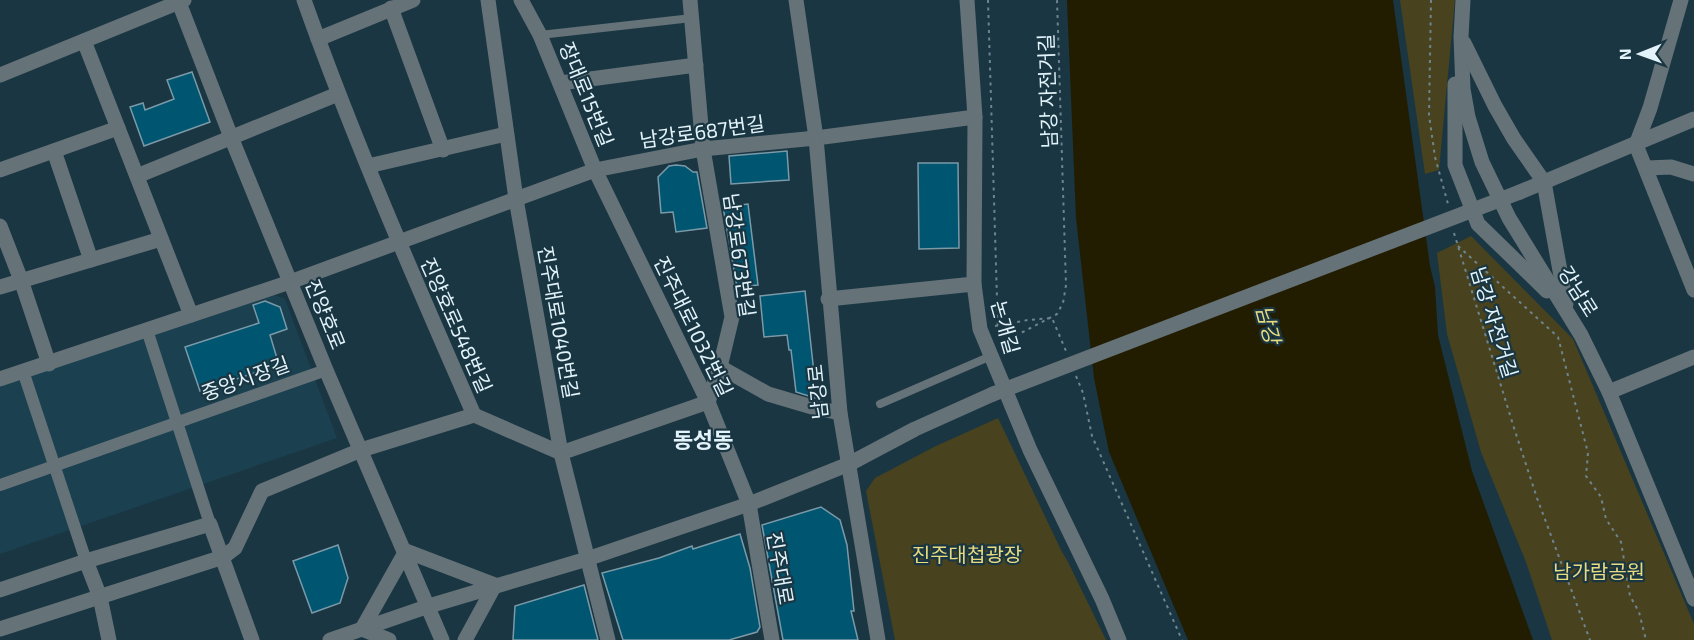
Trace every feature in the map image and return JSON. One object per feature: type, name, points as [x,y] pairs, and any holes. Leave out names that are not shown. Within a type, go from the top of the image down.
[{"type":"street","name":"진양호로548번길","points":[[223,557],[235,548],[262,491],[361,450],[474,415],[398,243],[338,94],[304,0]]},
{"type":"street","points":[[318,39],[414,0]]},
{"type":"street","name":"진주대로1040번길","points":[[488,0],[516,199],[561,453],[608,640]]},
{"type":"street","name":"장대로15번길","points":[[521,0],[540,35],[595,170]]},
{"type":"street","name":"남강로673번길","points":[[690,0],[703,148],[732,317],[720,367],[708,402]]},
{"type":"street","name":"남강로","points":[[796,0],[816,138],[828,299],[840,412],[878,640]]},
{"type":"street","name":"논개길","points":[[967,0],[975,117],[974,284],[980,329],[1030,450],[1102,599],[1119,640]]},
{"type":"street","name":"강남로","points":[[1463,0],[1461,37],[1464,89],[1468,117],[1482,162],[1509,219],[1567,309],[1609,392],[1693,596]]},
{"type":"street","points":[[1681,0],[1650,108],[1636,145],[1694,290]]},
{"type":"street","points":[[0,75],[180,1]]},
{"type":"street","name":"진양호로","points":[[180,1],[231,137],[326,370],[406,551],[442,640]]},
{"type":"street","points":[[391,8],[443,150]]},
{"type":"street","points":[[1461,37],[1495,106],[1544,182],[1567,309]]},
{"type":"street","points":[[1461,37],[1455,58],[1455,165],[1470,205],[1478,224],[1567,309]]},
{"type":"street","points":[[84,41],[191,315]]},
{"type":"street","points":[[560,83],[696,65]]},
{"type":"street","points":[[137,176],[338,94]]},
{"type":"street","points":[[816,138],[975,117]]},
{"type":"street","points":[[330,640],[495,585],[587,559],[748,504],[849,464],[915,429],[993,394],[1520,192],[1694,119]]},
{"type":"street","points":[[0,170],[118,128]]},
{"type":"street","points":[[368,166],[506,134]]},
{"type":"street","name":"남강로687번길","points":[[0,379],[290,282],[595,170],[703,148],[816,138]]},
{"type":"street","points":[[54,151],[91,260]]},
{"type":"street","points":[[1647,168],[1671,167],[1694,174]]},
{"type":"street","name":"진주대로1032번길","points":[[595,170],[708,402],[748,504]]},
{"type":"street","points":[[0,226],[49,364]]},
{"type":"street","points":[[0,287],[162,239]]},
{"type":"street","points":[[828,299],[974,284]]},
{"type":"street","points":[[147,330],[210,524],[252,640]]},
{"type":"street","points":[[1609,392],[1694,357]]},
{"type":"street","points":[[720,367],[768,394],[812,407],[840,412]]},
{"type":"street","name":"중앙시장길","points":[[0,485],[326,370]]},
{"type":"street","points":[[23,371],[100,597],[110,640]]},
{"type":"street","points":[[474,415],[561,453],[708,402]]},
{"type":"street","name":"진주대로","points":[[748,504],[772,640]]},
{"type":"street","points":[[0,590],[86,561],[210,524]]},
{"type":"street","points":[[362,629],[406,551],[495,585]]},
{"type":"street","points":[[0,629],[223,557]]},
{"type":"street","points":[[465,640],[495,585]]},
{"type":"street","points":[[362,629],[389,640]]},
{"type":"lane","name":"장대로15번길","points":[[540,35],[692,18]]},
{"type":"lane","points":[[880,404],[991,356]]},
{"type":"path","points":[[988,0],[998,332]]},
{"type":"path","name":"남강 자전거길","points":[[1052,318],[1063,303],[1066,285],[1057,0]]},
{"type":"path","points":[[1431,0],[1429,115],[1435,157],[1450,213]]},
{"type":"path","name":"남강 자전거길","points":[[1452,224],[1534,488],[1590,640]]},
{"type":"path","points":[[1458,246],[1558,337],[1588,453],[1586,476],[1601,497],[1606,519],[1621,542],[1629,596],[1639,612],[1646,640]]},
{"type":"path","points":[[980,329],[1052,318]]},
{"type":"path","points":[[1052,318],[1065,350]]},
{"type":"path","points":[[991,356],[999,344],[1052,318]]},
{"type":"path","points":[[1074,372],[1083,393],[1092,436],[1182,640]]},
{"type":"shaded area","points":[[267,292],[285,299],[337,438],[0,554],[0,381]]},
{"type":"green space","points":[[1400,0],[1455,0],[1439,170],[1425,174]]},
{"type":"green space","name":"남가람공원","points":[[1471,236],[1573,339],[1694,624],[1694,640],[1552,640],[1526,562],[1481,452],[1447,334],[1437,253]]},
{"type":"green space","name":"진주대첩광장","points":[[998,418],[1106,640],[895,640],[866,491],[875,478],[934,447]]},
{"type":"water","name":"남강","points":[[1067,0],[1393,0],[1430,266],[1435,287],[1438,335],[1472,471],[1533,640],[1188,640],[1109,452],[1094,378],[1076,218]]},
{"type":"building","points":[[192,72],[210,122],[144,146],[130,107],[143,103],[145,110],[174,99],[167,80]]},
{"type":"building","points":[[787,151],[789,180],[731,184],[729,156]]},
{"type":"building","points":[[918,163],[958,163],[959,248],[919,249]]},
{"type":"building","points":[[669,166],[685,166],[697,172],[707,228],[676,232],[673,212],[661,213],[658,177]]},
{"type":"building","points":[[748,204],[758,285],[737,287],[723,207]]},
{"type":"building","points":[[805,291],[815,398],[796,392],[787,335],[764,337],[760,296]]},
{"type":"building","points":[[265,301],[280,307],[287,329],[270,335],[279,365],[200,391],[185,347],[259,323],[253,305]]},
{"type":"building","points":[[821,507],[840,520],[847,545],[854,611],[851,611],[858,640],[783,640],[762,525]]},
{"type":"building","points":[[740,534],[750,568],[760,627],[757,632],[729,640],[623,640],[602,573]]},
{"type":"building","points":[[338,545],[348,578],[340,603],[312,613],[293,561]]},
{"type":"building","points":[[584,585],[598,640],[513,640],[515,606]]},
{"type":"district","name":"동성동","points":[[703,439]]}]
